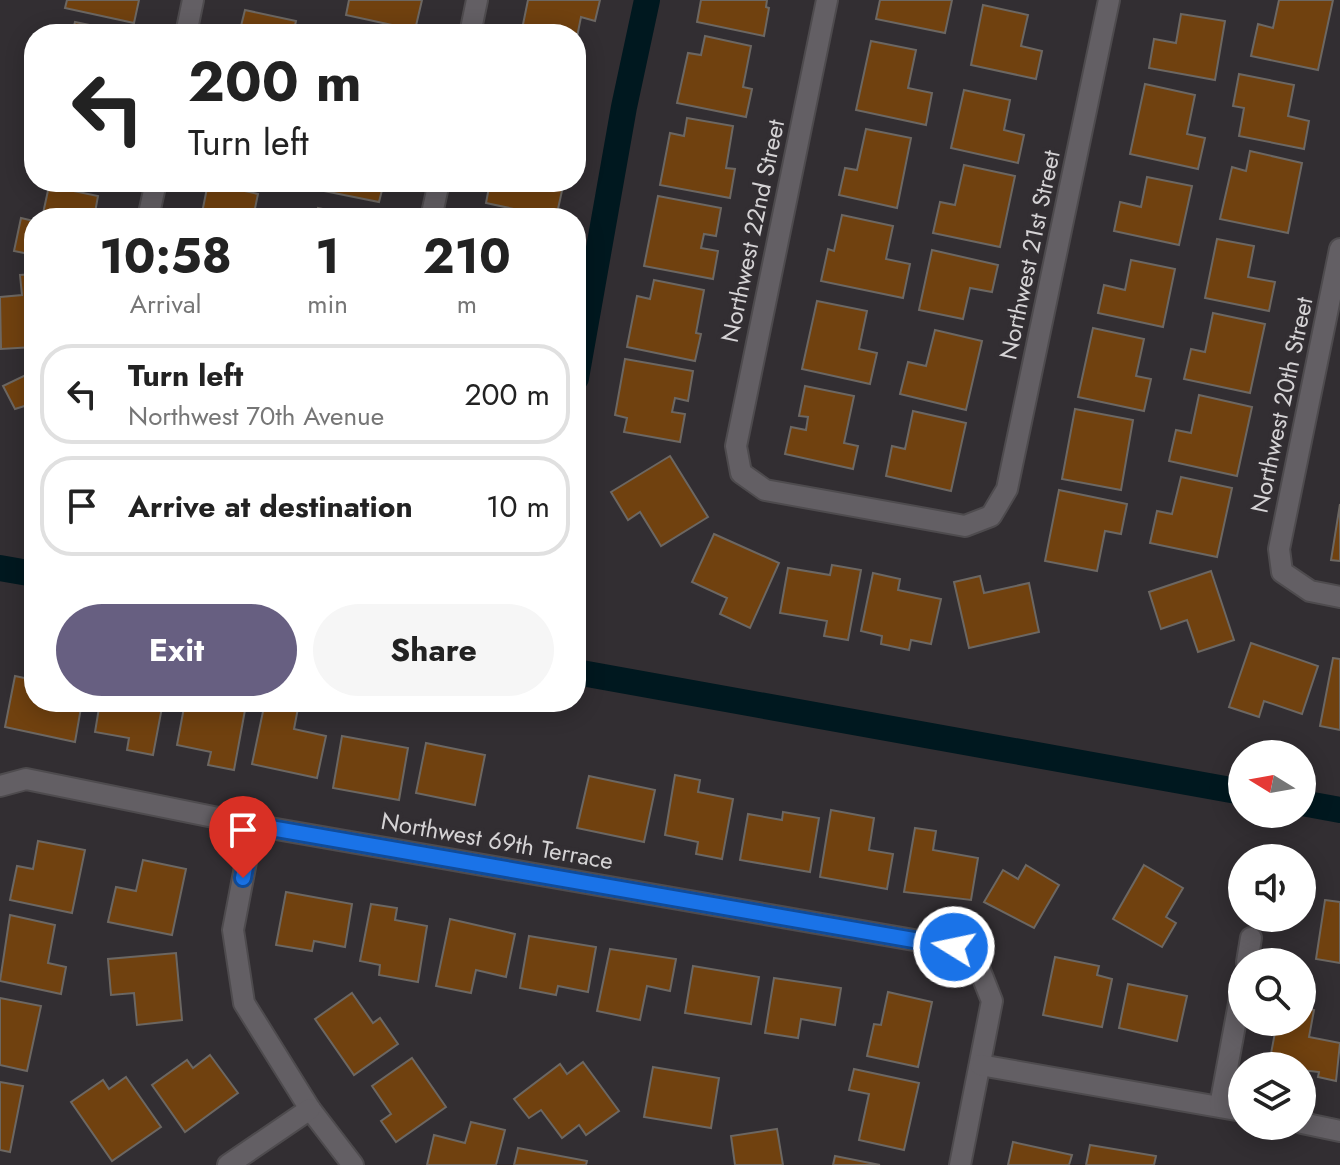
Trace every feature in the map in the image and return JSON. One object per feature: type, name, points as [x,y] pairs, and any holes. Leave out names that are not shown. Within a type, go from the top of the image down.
[{"type":"street","points":[[188,24],[193,0]]},
{"type":"street","points":[[472,24],[477,0]]},
{"type":"street","name":"Northwest 22nd Street","points":[[827,0],[736,446],[741,473],[765,490],[965,526],[991,516]]},
{"type":"street","name":"Northwest 21st Street","points":[[991,516],[1007,489],[1109,0]]},
{"type":"street","name":"Northwest 20th Street","points":[[1340,249],[1279,549],[1282,572],[1310,591],[1340,597]]},
{"type":"street","name":"Northwest 69th Terrace","points":[[0,786],[26,779],[253,825],[954,947],[979,968],[992,1001],[980,1065]]},
{"type":"street","points":[[253,825],[233,930],[244,1003],[310,1109],[353,1165]]},
{"type":"street","points":[[1249,948],[1251,938]]},
{"type":"street","points":[[1220,1106],[1233,1036]]},
{"type":"street","points":[[960,1165],[980,1065],[1228,1108]]},
{"type":"street","points":[[228,1165],[310,1109]]},
{"type":"street","points":[[1316,1126],[1340,1131]]},
{"type":"building","points":[[67,0],[139,0],[134,23],[65,8]]},
{"type":"building","points":[[349,0],[422,0],[416,24],[387,24],[346,15]]},
{"type":"building","points":[[528,0],[600,0],[595,21],[581,17],[580,24],[523,24]]},
{"type":"building","points":[[701,0],[767,0],[766,7],[769,8],[764,36],[697,22]]},
{"type":"building","points":[[880,0],[952,0],[945,33],[876,19]]},
{"type":"building","points":[[1279,0],[1333,0],[1318,70],[1251,56],[1258,24],[1273,28]]},
{"type":"building","points":[[983,5],[1028,15],[1021,46],[1042,51],[1036,79],[971,65]]},
{"type":"building","points":[[245,10],[296,21],[295,24],[242,24]]},
{"type":"building","points":[[1181,14],[1225,21],[1215,80],[1149,68],[1154,39],[1176,43]]},
{"type":"building","points":[[705,36],[751,46],[743,87],[752,89],[746,117],[677,103],[688,53],[701,55]]},
{"type":"building","points":[[871,41],[916,50],[908,88],[932,93],[926,125],[856,110]]},
{"type":"building","points":[[1239,74],[1294,85],[1288,116],[1309,121],[1304,149],[1239,136],[1244,108],[1233,106]]},
{"type":"building","points":[[1145,84],[1195,95],[1187,134],[1205,138],[1198,169],[1130,154]]},
{"type":"building","points":[[964,90],[1010,100],[1004,130],[1024,135],[1018,163],[951,148]]},
{"type":"building","points":[[687,118],[733,126],[726,168],[735,169],[730,198],[660,185],[670,133],[684,136]]},
{"type":"building","points":[[866,129],[911,138],[897,208],[839,195],[845,168],[857,170]]},
{"type":"building","points":[[1250,151],[1302,163],[1288,233],[1220,219],[1232,167],[1246,171]]},
{"type":"building","points":[[964,165],[1015,176],[1000,247],[933,233],[940,202],[955,205]]},
{"type":"building","points":[[1147,177],[1192,186],[1179,245],[1114,231],[1120,202],[1141,207]]},
{"type":"building","points":[[48,192],[78,192],[98,196],[96,208],[44,208]]},
{"type":"building","points":[[206,192],[258,194],[255,208],[203,208]]},
{"type":"building","points":[[329,192],[382,192],[379,202]]},
{"type":"building","points":[[488,192],[562,192],[558,208],[509,208],[486,203]]},
{"type":"building","points":[[658,196],[721,208],[716,236],[704,234],[701,248],[718,251],[713,279],[644,266]]},
{"type":"building","points":[[842,215],[893,226],[886,259],[910,264],[903,298],[821,281],[828,249],[834,251]]},
{"type":"building","points":[[21,218],[24,219],[24,253],[14,251]]},
{"type":"building","points":[[1217,239],[1254,246],[1248,277],[1275,282],[1269,311],[1205,298]]},
{"type":"building","points":[[932,250],[998,265],[992,292],[970,288],[963,319],[919,310]]},
{"type":"building","points":[[1131,260],[1175,269],[1163,327],[1098,313],[1104,285],[1125,290]]},
{"type":"building","points":[[20,275],[24,275],[24,348],[1,349],[0,297],[22,295]]},
{"type":"building","points":[[654,280],[704,290],[696,333],[701,334],[695,361],[627,347],[637,296],[650,299]]},
{"type":"building","points":[[817,301],[867,311],[859,349],[877,353],[870,384],[802,369]]},
{"type":"building","points":[[1213,313],[1265,324],[1250,393],[1184,379],[1191,349],[1205,352]]},
{"type":"building","points":[[1093,328],[1144,339],[1136,376],[1151,379],[1144,411],[1078,397]]},
{"type":"building","points":[[935,330],[982,341],[966,410],[900,394],[908,362],[926,366]]},
{"type":"building","points":[[625,359],[693,371],[688,401],[675,398],[672,412],[685,414],[680,442],[624,432],[627,418],[615,415]]},
{"type":"building","points":[[24,376],[24,406],[15,409],[3,386]]},
{"type":"building","points":[[805,386],[854,396],[844,443],[858,446],[853,469],[785,454],[791,427],[806,430],[808,417],[799,416]]},
{"type":"building","points":[[1199,395],[1252,407],[1237,476],[1169,461],[1176,430],[1191,433]]},
{"type":"building","points":[[1075,409],[1133,420],[1121,490],[1062,479]]},
{"type":"building","points":[[913,411],[966,423],[951,491],[886,476],[892,446],[905,449]]},
{"type":"building","points":[[670,456],[708,517],[661,546],[640,512],[628,520],[611,492]]},
{"type":"building","points":[[1181,477],[1232,488],[1217,557],[1150,543],[1157,511],[1172,514]]},
{"type":"building","points":[[1059,490],[1127,504],[1121,534],[1105,531],[1097,571],[1045,561]]},
{"type":"building","points":[[1340,504],[1340,561],[1331,560]]},
{"type":"building","points":[[714,534],[779,563],[750,628],[720,614],[727,598],[692,582]]},
{"type":"building","points":[[832,565],[861,570],[848,640],[824,636],[827,621],[780,613],[788,568],[830,575]]},
{"type":"building","points":[[1211,571],[1234,640],[1198,652],[1187,620],[1161,629],[1149,592]]},
{"type":"building","points":[[873,573],[900,579],[898,590],[941,599],[931,644],[911,640],[909,650],[881,644],[882,636],[861,631]]},
{"type":"building","points":[[980,576],[984,593],[1029,583],[1039,632],[969,648],[954,582]]},
{"type":"building","points":[[1251,643],[1318,666],[1302,714],[1264,701],[1259,717],[1229,707]]},
{"type":"building","points":[[1333,658],[1340,659],[1340,730],[1320,726]]},
{"type":"building","points":[[15,676],[24,678],[24,712],[80,712],[75,742],[5,727]]},
{"type":"building","points":[[98,712],[161,712],[153,755],[127,750],[129,738],[95,732]]},
{"type":"building","points":[[183,712],[245,712],[234,770],[208,765],[211,752],[177,745]]},
{"type":"building","points":[[263,712],[297,712],[294,729],[326,736],[317,778],[252,764]]},
{"type":"building","points":[[342,736],[408,748],[399,800],[333,788]]},
{"type":"building","points":[[426,743],[485,755],[475,805],[416,793]]},
{"type":"building","points":[[675,775],[700,780],[698,792],[733,799],[722,859],[696,854],[698,842],[665,835]]},
{"type":"building","points":[[589,776],[655,790],[644,842],[577,828]]},
{"type":"building","points":[[831,810],[874,818],[869,850],[893,854],[887,889],[820,877]]},
{"type":"building","points":[[783,812],[819,818],[810,872],[740,860],[748,814],[782,820]]},
{"type":"building","points":[[915,828],[936,831],[933,850],[978,858],[971,900],[904,892]]},
{"type":"building","points":[[38,841],[85,850],[72,913],[10,900],[17,866],[33,869]]},
{"type":"building","points":[[143,860],[186,869],[172,935],[108,922],[116,887],[136,891]]},
{"type":"building","points":[[1026,865],[1059,885],[1034,928],[984,902],[1003,870],[1018,879]]},
{"type":"building","points":[[1144,865],[1183,888],[1166,917],[1176,923],[1162,947],[1113,919]]},
{"type":"building","points":[[286,892],[352,904],[345,947],[314,941],[312,951],[276,945]]},
{"type":"building","points":[[1325,900],[1340,902],[1340,963],[1316,959]]},
{"type":"building","points":[[371,904],[397,908],[395,920],[427,926],[418,982],[379,975],[380,965],[360,961]]},
{"type":"building","points":[[10,915],[55,925],[48,963],[66,967],[61,994],[0,981]]},
{"type":"building","points":[[450,919],[515,934],[506,977],[476,970],[471,993],[436,986]]},
{"type":"building","points":[[529,936],[596,947],[588,992],[558,986],[556,995],[520,988]]},
{"type":"building","points":[[610,949],[676,959],[670,991],[647,986],[640,1020],[597,1011]]},
{"type":"building","points":[[176,953],[182,1020],[137,1025],[134,993],[111,995],[108,959]]},
{"type":"building","points":[[1055,957],[1099,966],[1097,975],[1112,979],[1102,1027],[1043,1015]]},
{"type":"building","points":[[693,966],[759,977],[751,1024],[685,1013]]},
{"type":"building","points":[[774,978],[841,988],[835,1025],[801,1019],[798,1038],[765,1033]]},
{"type":"building","points":[[1128,984],[1187,996],[1177,1041],[1119,1028]]},
{"type":"building","points":[[888,992],[932,1002],[918,1067],[867,1056],[874,1024],[881,1025]]},
{"type":"building","points":[[352,993],[373,1023],[380,1018],[398,1044],[354,1075],[315,1019]]},
{"type":"building","points":[[0,998],[41,1006],[27,1071],[0,1065]]},
{"type":"building","points":[[1274,1036],[1309,1036],[1340,1043],[1336,1081],[1318,1077],[1316,1052],[1271,1052]]},
{"type":"building","points":[[210,1055],[238,1093],[185,1132],[152,1085],[187,1060],[193,1068]]},
{"type":"building","points":[[412,1058],[446,1107],[396,1142],[381,1121],[391,1114],[372,1086]]},
{"type":"building","points":[[583,1062],[619,1111],[586,1135],[579,1125],[562,1138],[541,1110],[529,1118],[514,1099],[560,1064],[567,1074]]},
{"type":"building","points":[[653,1067],[719,1078],[711,1128],[644,1117]]},
{"type":"building","points":[[854,1069],[919,1083],[904,1150],[859,1140],[869,1094],[849,1090]]},
{"type":"building","points":[[126,1077],[161,1127],[112,1161],[71,1102],[103,1080],[109,1089]]},
{"type":"building","points":[[0,1082],[23,1086],[10,1152],[0,1150]]},
{"type":"building","points":[[471,1122],[505,1130],[496,1165],[427,1165],[434,1135],[465,1143]]},
{"type":"building","points":[[777,1129],[783,1165],[735,1165],[731,1136]]},
{"type":"building","points":[[1013,1142],[1072,1155],[1069,1165],[1008,1165]]},
{"type":"building","points":[[1090,1145],[1156,1156],[1154,1165],[1086,1165]]},
{"type":"building","points":[[518,1148],[587,1161],[586,1165],[514,1165]]},
{"type":"building","points":[[835,1156],[880,1165],[833,1165]]},
{"type":"waterway","points":[[586,322],[624,107],[647,0]]},
{"type":"waterway","points":[[0,568],[24,572]]},
{"type":"waterway","points":[[586,674],[1228,789]]},
{"type":"waterway","points":[[1316,806],[1340,810]]},
{"type":"route","points":[[243,878],[253,825],[954,947]]}]
